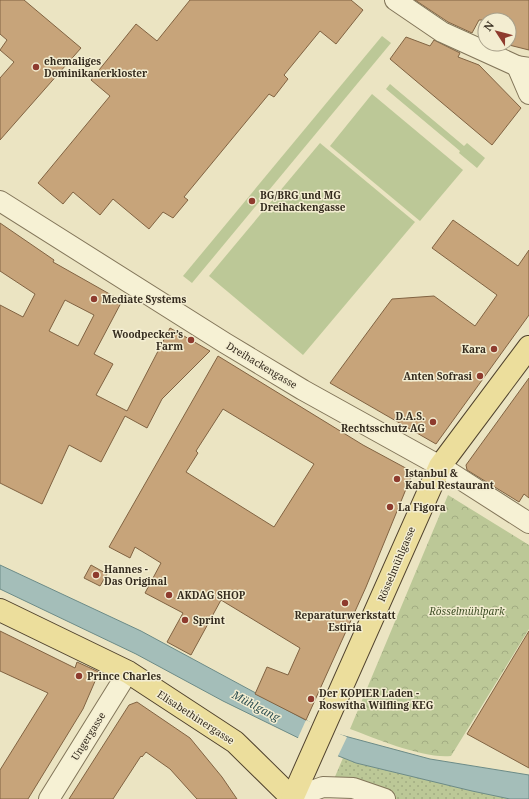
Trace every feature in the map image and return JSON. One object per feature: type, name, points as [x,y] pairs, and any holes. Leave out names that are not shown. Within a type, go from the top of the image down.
[{"type":"main road","name":"Rösselmühlgasse","points":[[292,799],[440,466],[529,347]]},
{"type":"main road","name":"Elisabethinergasse","points":[[0,610],[128,672],[235,742],[292,799]]},
{"type":"street","points":[[395,0],[442,32],[523,67],[529,94]]},
{"type":"street","name":"Dreihackengasse","points":[[0,201],[296,386],[440,466],[529,523]]},
{"type":"street","name":"Ungergasse","points":[[49,799],[128,672]]},
{"type":"street","points":[[292,799],[323,787],[353,788],[386,799]]},
{"type":"green space","points":[[382,36],[391,43],[192,283],[183,276]]},
{"type":"green space","points":[[390,84],[464,146],[467,143],[485,158],[477,168],[459,153],[460,151],[386,89]]},
{"type":"green space","points":[[372,94],[463,170],[420,221],[330,146]]},
{"type":"green space","points":[[320,143],[415,222],[303,355],[209,276]]},
{"type":"green space","name":"Rösselmühlpark","points":[[448,495],[529,545],[529,629],[451,756],[440,756],[400,747],[350,729]]},
{"type":"green space","points":[[343,758],[356,763],[510,799],[395,799],[334,779]]},
{"type":"water","name":"Mühlgang","points":[[0,565],[141,631],[326,731],[430,759],[529,775],[529,799],[510,799],[472,791],[356,763],[321,749],[223,701],[136,654],[0,589]]},
{"type":"pier","points":[[306,720],[347,737],[337,758],[297,740]]},
{"type":"building","name":"ehemaliges Dominikanerkloster","points":[[0,0],[24,0],[81,48],[0,140],[0,78],[14,62],[0,50],[7,40],[0,34]]},
{"type":"building","points":[[190,0],[351,0],[363,10],[336,44],[320,31],[284,75],[288,79],[274,97],[269,94],[184,197],[188,200],[173,218],[163,212],[149,229],[113,199],[100,215],[73,192],[63,204],[38,183],[110,96],[91,80],[136,24],[157,41]]},
{"type":"building","points":[[415,0],[529,0],[529,50],[517,47],[517,12],[477,12],[477,24],[472,33],[448,22]]},
{"type":"building","points":[[406,37],[430,46],[434,40],[460,53],[458,57],[479,65],[521,108],[492,145],[390,59]]},
{"type":"building","points":[[453,220],[518,266],[529,250],[529,315],[436,444],[330,383],[392,299],[434,296],[475,326],[497,295],[432,248]]},
{"type":"building","points":[[0,223],[54,260],[53,262],[122,301],[94,354],[113,364],[96,395],[127,411],[170,328],[210,351],[162,399],[147,428],[125,416],[101,462],[69,445],[42,504],[0,483],[0,305],[23,317],[35,294],[0,271]],"holes":[[[65,300],[94,315],[78,346],[49,331]]]},
{"type":"building","points":[[218,356],[363,445],[413,472],[366,587],[306,720],[255,694],[267,667],[288,675],[300,648],[221,600],[191,655],[167,642],[183,613],[145,593],[161,563],[135,547],[130,558],[109,547]],"holes":[[[223,409],[314,464],[274,527],[186,472],[198,453],[196,451]]]},
{"type":"building","points":[[529,378],[529,498],[524,494],[519,502],[467,470],[466,465]]},
{"type":"building","points":[[91,565],[107,574],[100,586],[84,578]]},
{"type":"building","points":[[0,631],[75,668],[77,662],[99,672],[83,709],[28,799],[0,799],[0,770],[48,693],[0,671]]},
{"type":"building","points":[[529,631],[529,768],[467,734]]},
{"type":"building","points":[[137,702],[190,738],[222,777],[237,799],[197,799],[170,769],[146,752],[142,757],[141,756],[113,799],[69,799],[129,705]]},
{"type":"place","name":"ehemaliges Dominikanerkloster","points":[[36,67]]},
{"type":"place","name":"BG/BRG und MG Dreihackengasse","points":[[252,201]]},
{"type":"place","name":"Mediate Systems","points":[[94,299]]},
{"type":"place","name":"Woodpecker’s Farm","points":[[191,340]]},
{"type":"place","name":"Kara","points":[[494,349]]},
{"type":"place","name":"Anten Sofrasi","points":[[480,376]]},
{"type":"place","name":"D.A.S. Rechtsschutz AG","points":[[433,422]]},
{"type":"place","name":"Istanbul & Kabul Restaurant","points":[[397,479]]},
{"type":"place","name":"La Figora","points":[[390,507]]},
{"type":"place","name":"Hannes - Das Original","points":[[96,575]]},
{"type":"place","name":"AKDAG SHOP","points":[[169,595]]},
{"type":"place","name":"Reparaturwerkstatt Estiria","points":[[345,603]]},
{"type":"place","name":"Sprint","points":[[185,620]]},
{"type":"place","name":"Prince Charles","points":[[79,676]]},
{"type":"place","name":"Der KOPIER Laden - Roswitha Wilfling KEG","points":[[311,699]]}]
